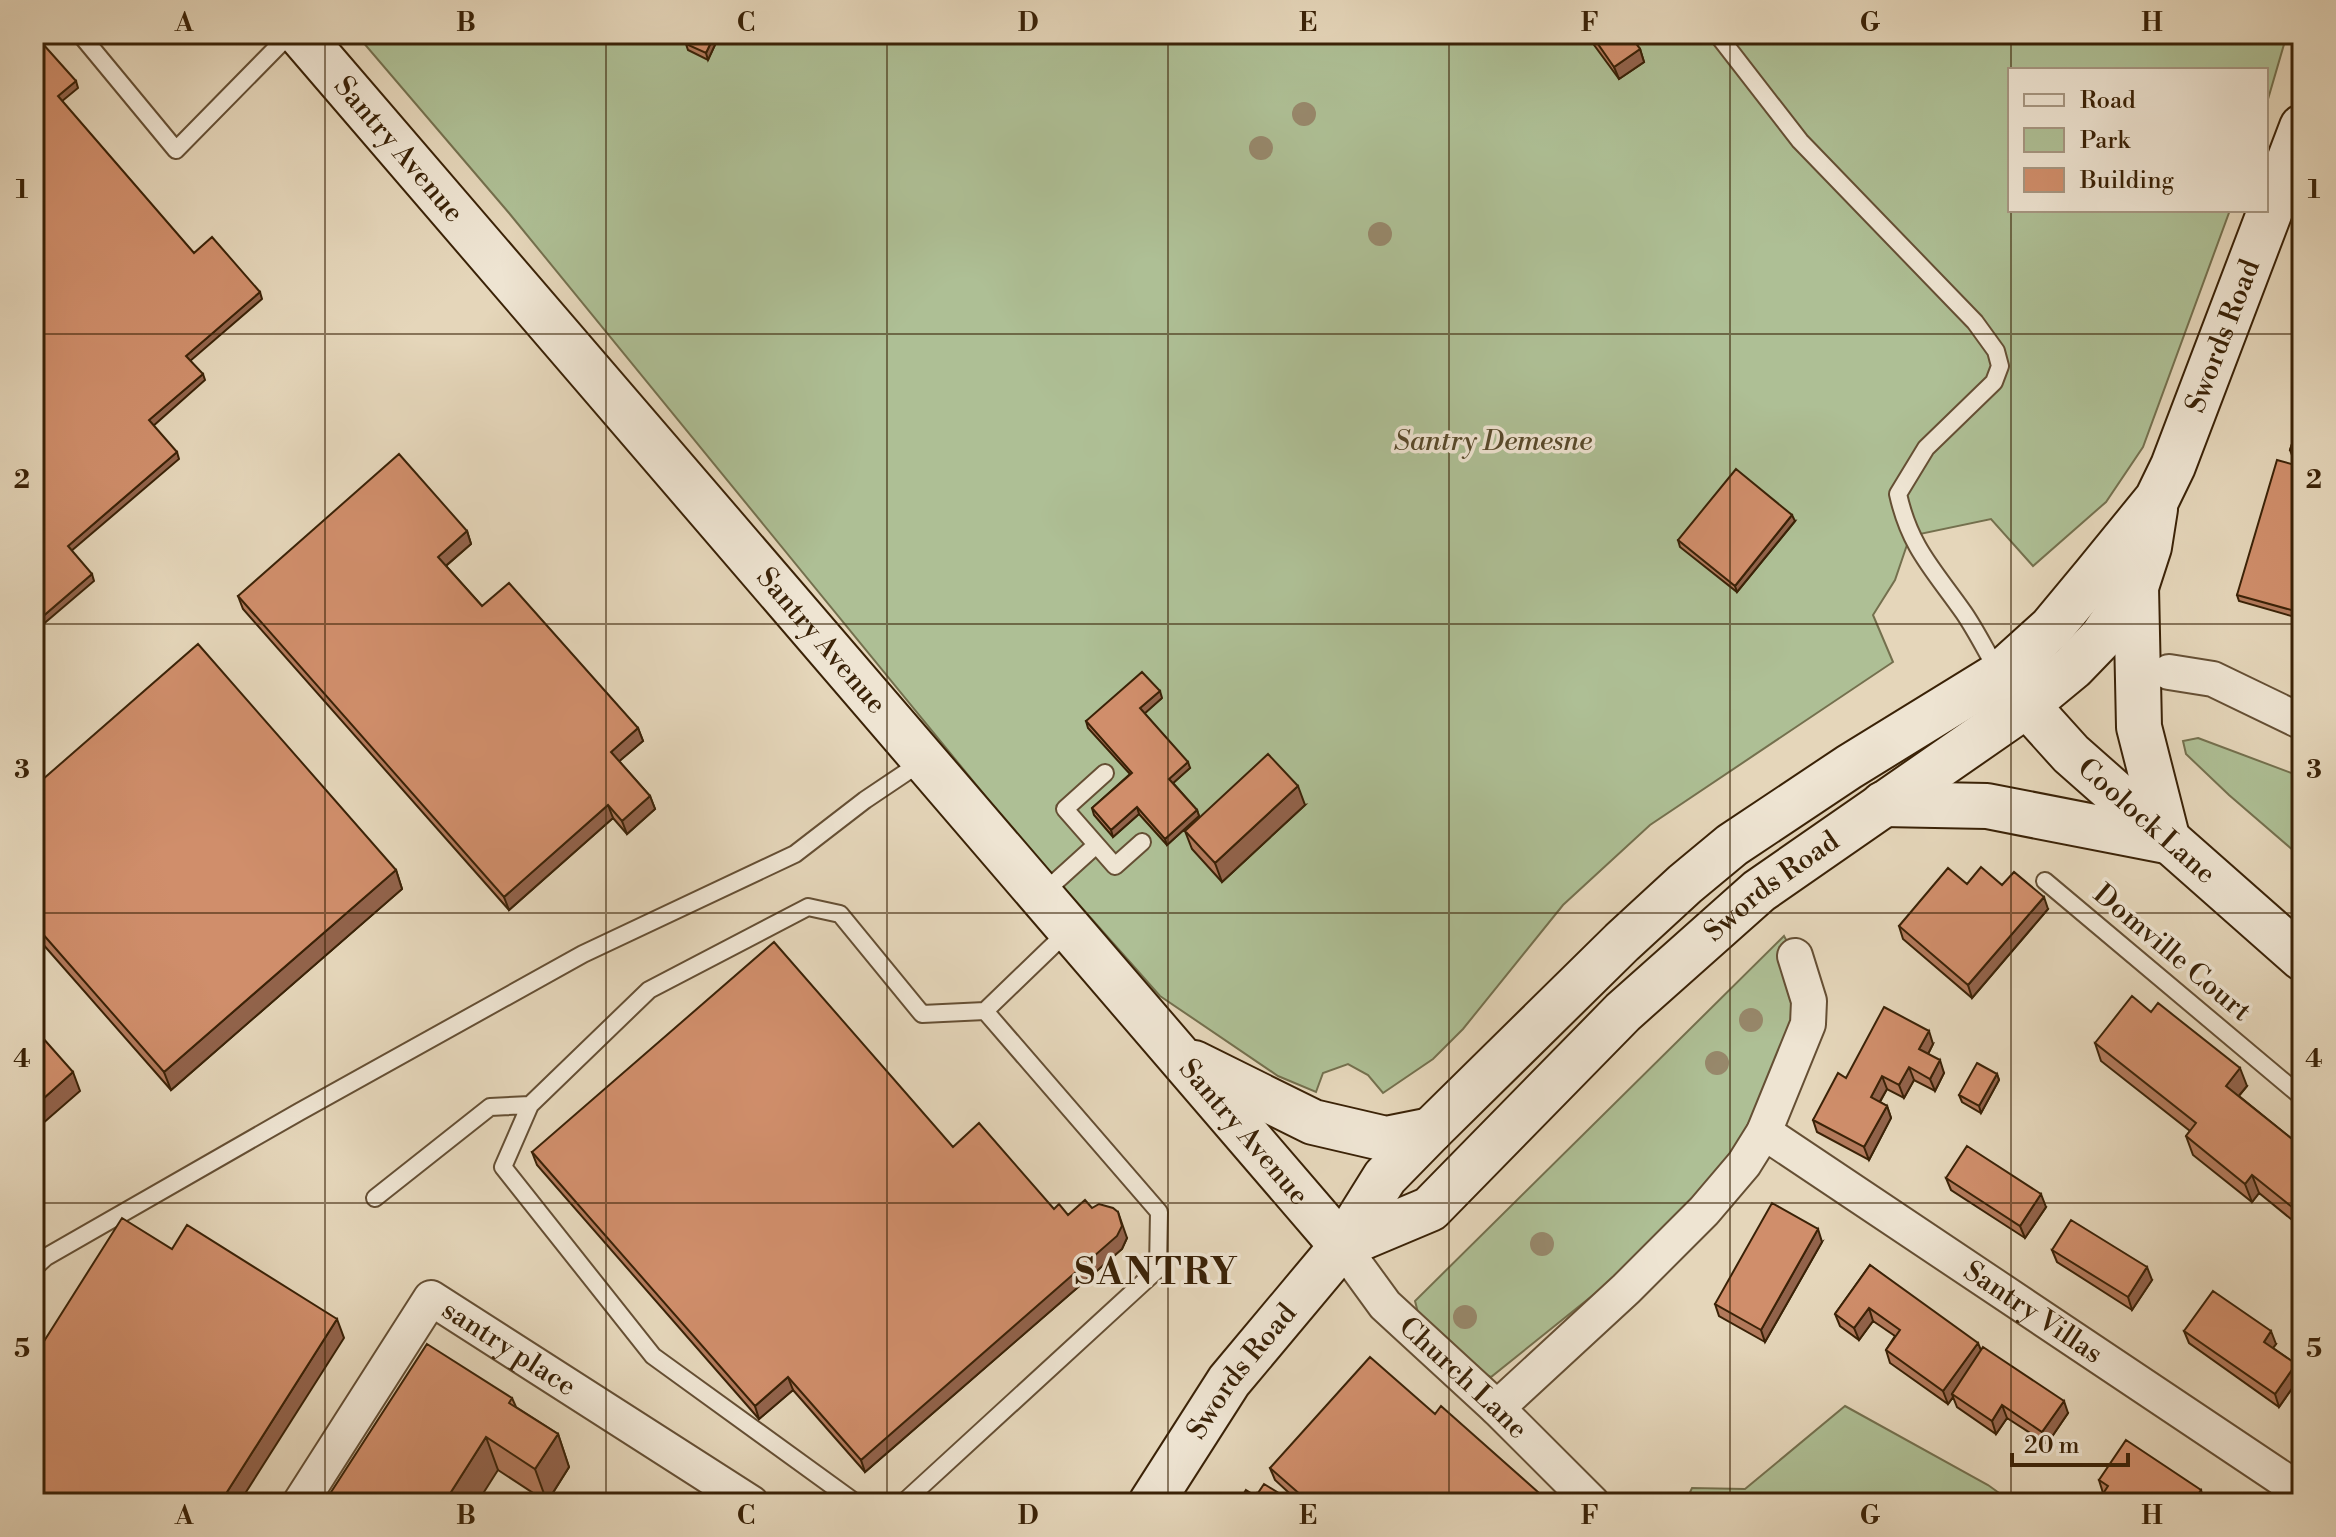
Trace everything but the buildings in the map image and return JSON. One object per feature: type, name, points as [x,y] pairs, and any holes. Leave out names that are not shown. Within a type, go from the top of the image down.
[{"type":"main road","name":"Santry Avenue","points":[[300,34],[1342,1246]]},
{"type":"main road","name":"Swords Road","points":[[1342,1246],[1430,1209],[1623,1012],[1700,943],[1759,891],[1883,804],[2013,690],[2051,628],[2157,499],[2221,344],[2302,127]]},
{"type":"main road","name":"Swords Road","points":[[1151,1503],[1229,1381],[1342,1246],[1385,1177],[1431,1130],[1622,942],[1732,845],[1849,767],[2013,690],[2073,667],[2102,637],[2136,587],[2149,547],[2157,499]]},
{"type":"main road","points":[[1883,804],[1987,806],[2168,841],[2139,727],[2136,587]]},
{"type":"main road","name":"Coolock Lane","points":[[2013,690],[2071,754],[2302,958]]},
{"type":"main road","points":[[1179,1055],[1313,1122],[1329,1127],[1386,1139],[1431,1130]]},
{"type":"street","points":[[2169,672],[2213,679],[2302,722]]},
{"type":"street","points":[[1497,1408],[1626,1289],[1704,1211],[1744,1164],[1764,1132],[1808,1024],[1809,1001],[1795,956]]},
{"type":"street","name":"Santry Villas","points":[[1764,1132],[2302,1492]]},
{"type":"street","name":"Church Lane","points":[[1342,1246],[1385,1305],[1497,1408],[1592,1503]]},
{"type":"street","name":"santry place","points":[[300,1503],[431,1298],[751,1503]]},
{"type":"lane","points":[[80,34],[176,150],[290,34]]},
{"type":"lane","points":[[1717,34],[1800,141],[1975,322],[1996,351],[2000,366],[1994,382],[1926,448],[1898,494],[1904,523],[1920,555],[1965,615],[2013,690]]},
{"type":"lane","points":[[34,1268],[259,1135],[583,954],[795,854],[865,800],[924,760]]},
{"type":"lane","points":[[1105,773],[1065,809],[1115,866],[1142,842]]},
{"type":"lane","points":[[1040,895],[1095,846]]},
{"type":"lane","name":"Domville Court","points":[[2045,881],[2302,1097]]},
{"type":"lane","points":[[856,1503],[653,1356],[503,1167],[530,1105],[649,990],[808,907],[840,914],[922,1014],[985,1011],[1070,929]]},
{"type":"lane","points":[[903,1503],[1158,1269],[1159,1212],[985,1011]]},
{"type":"lane","points":[[375,1198],[490,1107],[530,1105]]},
{"type":"green space","name":"Santry Demesne","points":[[356,34],[2287,34],[2268,99],[2268,68],[2008,68],[2008,212],[2229,212],[2143,447],[2106,502],[2033,566],[1991,519],[1910,536],[1895,580],[1873,615],[1893,662],[1650,825],[1563,905],[1463,1029],[1433,1059],[1383,1093],[1368,1075],[1348,1064],[1323,1073],[1316,1092],[1278,1076],[1160,996],[1013,830],[509,213]]},
{"type":"green space","points":[[2198,738],[2302,777],[2302,858],[2186,754],[2183,741]]},
{"type":"green space","points":[[1784,936],[1795,956],[1810,1017],[1735,1152],[1658,1243],[1491,1377],[1467,1368],[1424,1336],[1415,1301]]},
{"type":"green space","points":[[1845,1406],[1988,1485],[2013,1503],[1685,1503],[1692,1488],[1745,1489]]},
{"type":"district","name":"SANTRY","points":[[1157,1273]]}]
